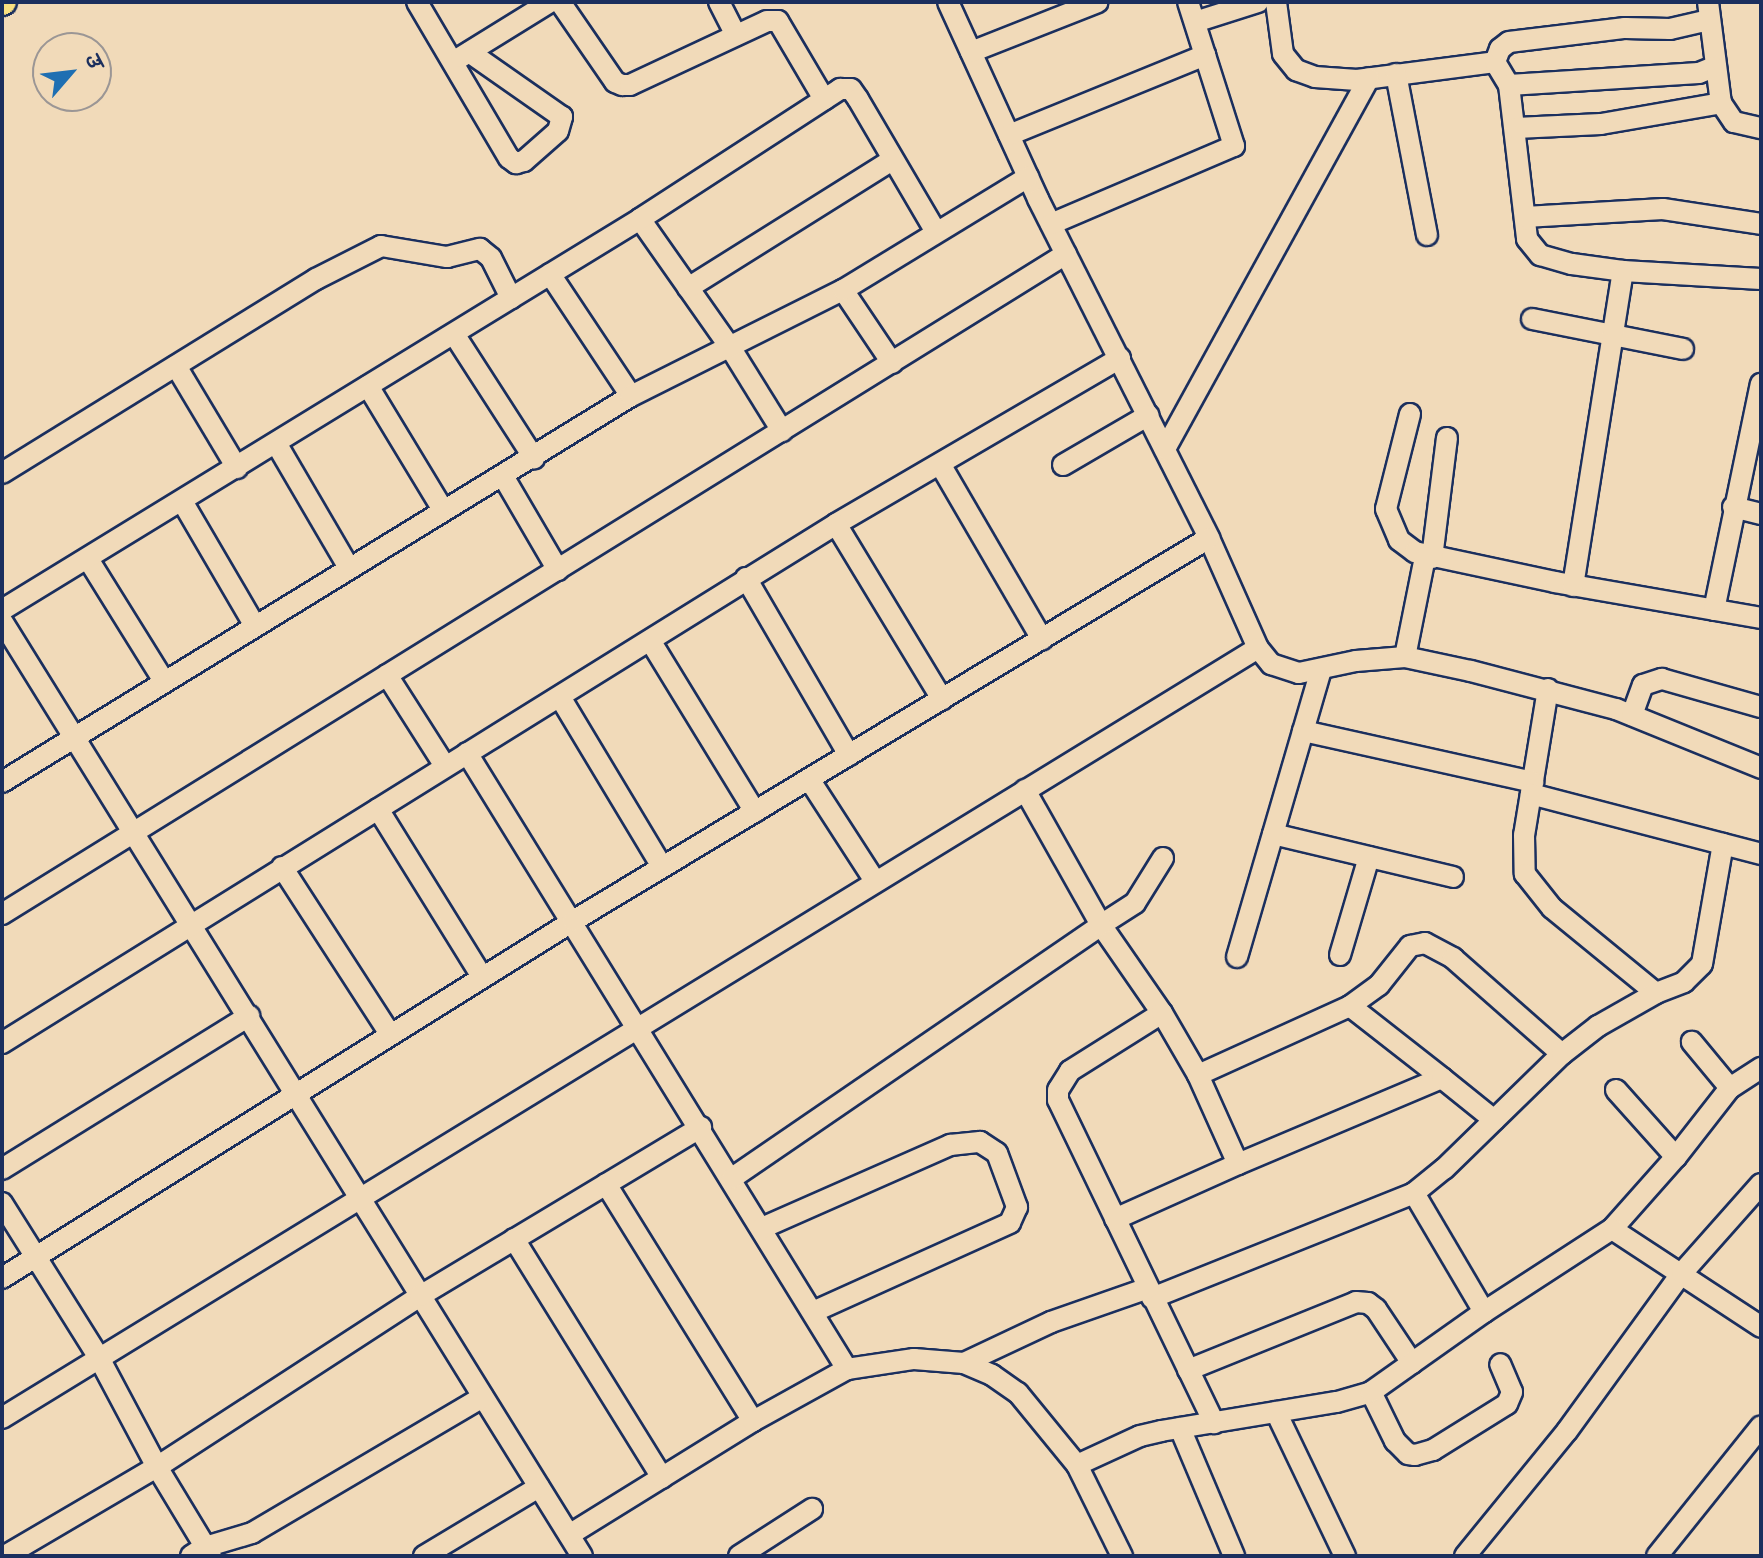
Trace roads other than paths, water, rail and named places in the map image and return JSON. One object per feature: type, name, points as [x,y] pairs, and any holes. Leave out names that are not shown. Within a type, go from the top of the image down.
[{"type":"street","points":[[417,2],[462,57],[509,158],[516,163],[524,161],[558,131],[562,117],[462,57]]},
{"type":"street","points":[[462,57],[550,2]]},
{"type":"street","points":[[560,2],[615,82],[622,85],[630,85],[767,21],[778,21],[824,99]]},
{"type":"street","points":[[719,2],[736,35]]},
{"type":"street","points":[[948,2],[1028,177],[1149,415],[1258,648],[1271,664],[1299,673],[1383,657],[1405,657],[1548,689],[1632,715],[1761,765]]},
{"type":"street","points":[[971,52],[1098,2]]},
{"type":"street","points":[[1051,224],[1234,146],[1188,2]]},
{"type":"street","points":[[1195,22],[1258,2]]},
{"type":"street","points":[[1276,2],[1283,54],[1296,70],[1315,77],[1369,78],[1495,62]]},
{"type":"street","points":[[1495,62],[1500,49],[1509,42],[1625,28],[1670,29],[1708,11],[1721,103],[1734,122],[1761,128]]},
{"type":"street","points":[[1009,135],[1205,55]]},
{"type":"street","points":[[1495,62],[1509,85],[1530,245],[1540,255],[1572,264],[1623,271],[1761,279]]},
{"type":"street","points":[[1509,85],[1699,73],[1714,67]]},
{"type":"street","points":[[1396,74],[1427,235]]},
{"type":"street","points":[[1165,449],[1369,78]]},
{"type":"street","points":[[2,610],[640,219],[840,89],[851,89],[936,232]]},
{"type":"street","points":[[1516,128],[1601,124],[1721,103]]},
{"type":"street","points":[[688,288],[892,160]]},
{"type":"street","points":[[2,782],[631,396],[843,290],[1028,177]]},
{"type":"street","points":[[1525,217],[1663,209],[1761,224]]},
{"type":"street","points":[[640,219],[730,347],[782,431]]},
{"type":"street","points":[[2,473],[316,279],[381,246],[447,257],[480,249],[491,258],[511,298]]},
{"type":"street","points":[[2,914],[1066,254]]},
{"type":"street","points":[[1573,586],[1623,271]]},
{"type":"street","points":[[550,274],[631,396]]},
{"type":"street","points":[[843,290],[892,363]]},
{"type":"street","points":[[1532,319],[1683,349]]},
{"type":"street","points":[[454,334],[534,458]]},
{"type":"street","points":[[2,1043],[445,766],[651,642],[746,578],[1120,358]]},
{"type":"street","points":[[176,366],[237,468]]},
{"type":"street","points":[[1714,610],[1733,507],[1758,413],[1761,384]]},
{"type":"street","points":[[368,386],[443,510]]},
{"type":"street","points":[[1410,414],[1388,496],[1387,519],[1399,540],[1428,558],[1761,618]]},
{"type":"street","points":[[1063,465],[1149,415]]},
{"type":"street","points":[[1405,657],[1428,558],[1447,438]]},
{"type":"street","points":[[276,443],[349,568]]},
{"type":"street","points":[[940,464],[1042,639]]},
{"type":"street","points":[[503,476],[558,570]]},
{"type":"street","points":[[182,501],[255,626]]},
{"type":"street","points":[[1733,507],[1761,514]]},
{"type":"street","points":[[836,524],[942,699]]},
{"type":"street","points":[[2,1278],[573,921],[1209,538]]},
{"type":"street","points":[[88,559],[164,681]]},
{"type":"street","points":[[746,578],[849,755]]},
{"type":"street","points":[[2,621],[10,652],[74,736],[135,832],[582,1556]]},
{"type":"street","points":[[651,642],[755,812]]},
{"type":"street","points":[[2,1418],[98,1356],[1258,648]]},
{"type":"street","points":[[1237,957],[1321,669]]},
{"type":"street","points":[[387,675],[445,766]]},
{"type":"street","points":[[1632,715],[1643,685],[1662,679],[1761,707]]},
{"type":"street","points":[[1548,689],[1523,854],[1525,874],[1535,890],[1656,993]]},
{"type":"street","points":[[560,697],[662,867]]},
{"type":"street","points":[[1303,731],[1532,788],[1761,854]]},
{"type":"street","points":[[467,753],[701,1127],[847,1369]]},
{"type":"street","points":[[809,779],[875,881]]},
{"type":"street","points":[[1025,790],[1101,925],[1162,1013],[1198,1075],[1238,1164]]},
{"type":"street","points":[[378,809],[482,977]]},
{"type":"street","points":[[1273,834],[1453,877]]},
{"type":"street","points":[[964,1363],[1051,1322],[1150,1293],[1414,1193],[1562,1054],[1598,1026],[1656,993],[1684,982],[1702,964],[1723,844]]},
{"type":"street","points":[[1340,955],[1369,857]]},
{"type":"street","points":[[732,1178],[1135,903],[1155,876],[1163,858]]},
{"type":"street","points":[[282,867],[390,1034]]},
{"type":"street","points":[[1198,1075],[1350,1006],[1379,985],[1410,946],[1425,943],[1453,958],[1562,1054]]},
{"type":"street","points":[[1350,1006],[1494,1120]]},
{"type":"street","points":[[1162,1013],[1084,1059],[1070,1071],[1058,1090],[1063,1115],[1214,1423]]},
{"type":"street","points":[[2,1169],[249,1016]]},
{"type":"street","points":[[1692,1042],[1730,1088]]},
{"type":"street","points":[[1077,1465],[1140,1436],[1371,1392],[1484,1312],[1612,1229],[1676,1157],[1730,1088],[1761,1068]]},
{"type":"street","points":[[1115,1219],[1442,1078]]},
{"type":"street","points":[[1616,1090],[1676,1157]]},
{"type":"street","points":[[5,1556],[157,1467],[420,1296],[701,1127]]},
{"type":"street","points":[[762,1228],[950,1145],[980,1142],[997,1153],[1017,1207],[1010,1223],[813,1312]]},
{"type":"street","points":[[606,1184],[753,1421]]},
{"type":"street","points":[[1465,1556],[1567,1431],[1682,1273],[1761,1184]]},
{"type":"street","points":[[1414,1193],[1484,1312]]},
{"type":"street","points":[[2,1203],[98,1356],[203,1553],[252,1533],[483,1397]]},
{"type":"street","points":[[1612,1229],[1761,1327]]},
{"type":"street","points":[[514,1239],[662,1478]]},
{"type":"street","points":[[1188,1370],[1356,1302],[1368,1303],[1376,1309],[1412,1363]]},
{"type":"street","points":[[569,1535],[753,1421],[847,1369],[914,1359],[964,1363],[992,1375],[1018,1393],[1077,1465],[1122,1556]]},
{"type":"street","points":[[1371,1392],[1395,1441],[1408,1454],[1415,1455],[1433,1450],[1507,1404],[1512,1392],[1500,1364]]},
{"type":"street","points":[[1276,1412],[1345,1556]]},
{"type":"street","points":[[1657,1556],[1761,1426]]},
{"type":"street","points":[[1180,1428],[1234,1556]]},
{"type":"street","points":[[424,1556],[539,1487]]},
{"type":"street","points":[[739,1556],[812,1509]]}]
